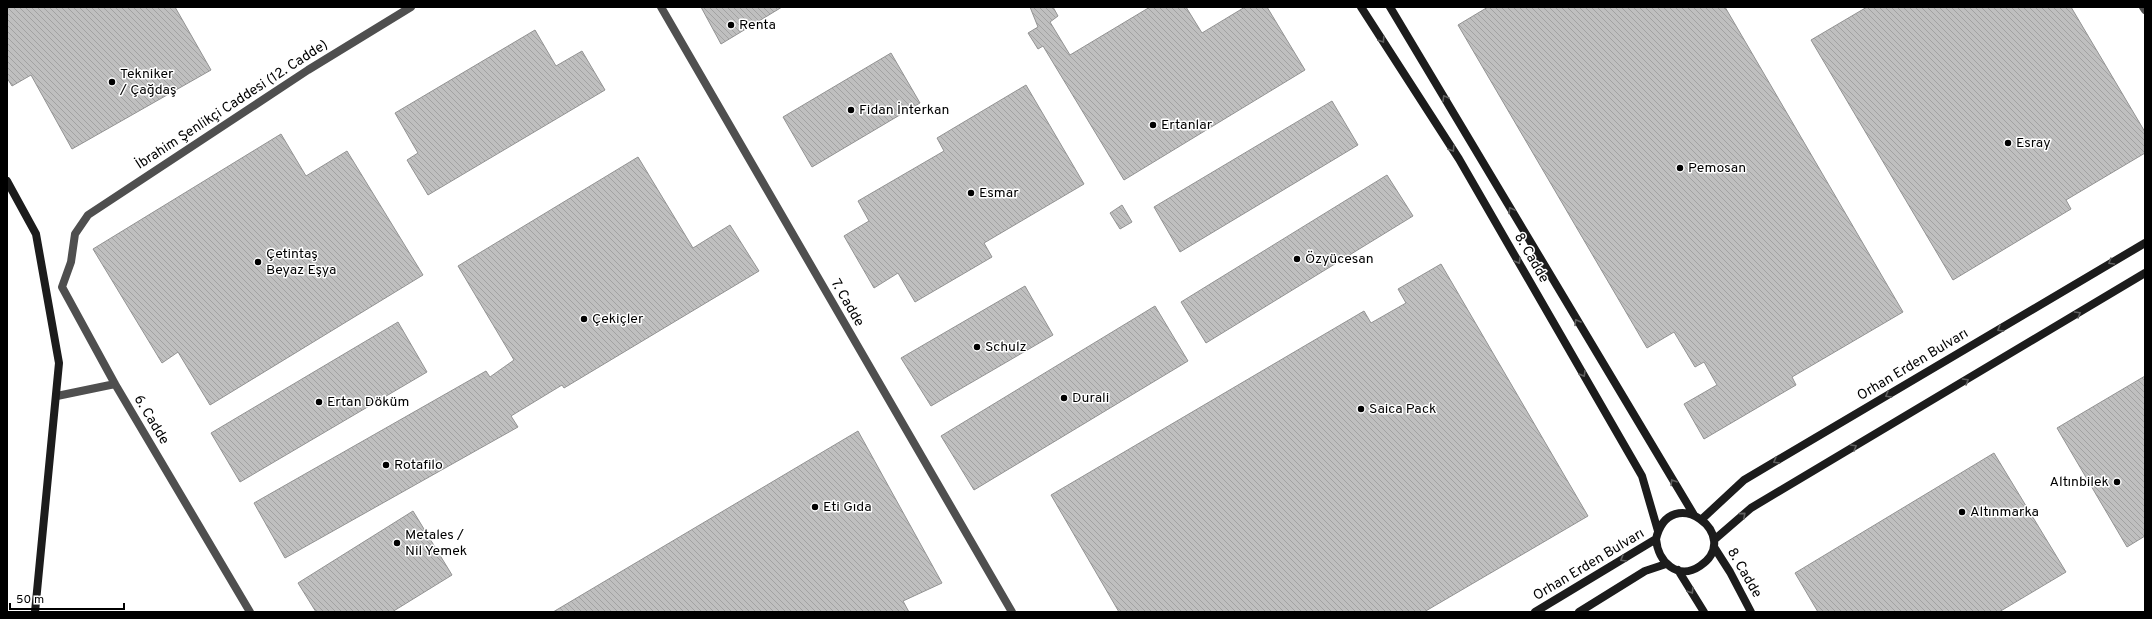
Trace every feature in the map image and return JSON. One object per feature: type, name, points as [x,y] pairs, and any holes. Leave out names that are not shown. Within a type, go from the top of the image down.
[{"type":"street","name":"İbrahim Şenlikçi Caddesi (12. Cadde)","points":[[74,234],[88,215],[308,70],[411,7]]},
{"type":"street","name":"7. Cadde","points":[[661,7],[1012,612]]},
{"type":"street","name":"8. Cadde","points":[[1361,7],[1459,159],[1642,476],[1657,535]]},
{"type":"street","name":"8. Cadde","points":[[1390,7],[1694,515]]},
{"type":"street","points":[[7,181],[36,234],[59,363],[35,612]]},
{"type":"street","name":"6. Cadde","points":[[74,234],[71,262],[62,287],[114,384],[250,612]]},
{"type":"street","name":"Orhan Erden Bulvarı","points":[[1535,612],[1657,535],[1663,524],[1677,514],[1694,515],[1702,519],[1744,480],[2145,242]]},
{"type":"street","points":[[1579,612],[1645,571],[1666,564],[1678,570],[1687,571],[1697,569],[1705,564],[1714,543],[1751,508],[2145,273]]},
{"type":"street","points":[[57,396],[114,384]]},
{"type":"street","points":[[1702,519],[1708,525],[1714,543]]},
{"type":"street","name":"Orhan Erden Bulvarı","points":[[1657,535],[1658,553],[1666,564]]},
{"type":"street","name":"8. Cadde","points":[[1714,543],[1751,612]]},
{"type":"street","points":[[1678,570],[1704,612]]},
{"type":"building","name":"Tekniker / Çağdaş","points":[[7,7],[175,7],[211,70],[72,149],[31,75],[12,86],[7,78]]},
{"type":"building","name":"Renta","points":[[701,7],[782,7],[721,44]]},
{"type":"building","name":"Ertanlar","points":[[1030,7],[1053,7],[1058,16],[1050,22],[1070,55],[1150,7],[1186,7],[1202,33],[1245,7],[1267,7],[1305,70],[1124,180],[1043,46],[1038,49],[1028,33],[1038,27]]},
{"type":"building","name":"Pemosan","points":[[1488,7],[1725,7],[1903,312],[1792,377],[1796,385],[1704,439],[1684,404],[1717,385],[1704,362],[1695,367],[1674,332],[1647,348],[1458,25]]},
{"type":"building","name":"Esray","points":[[1867,7],[2071,7],[2145,132],[2145,153],[2066,200],[2071,209],[1953,280],[1811,40]]},
{"type":"building","points":[[535,30],[556,66],[582,51],[605,90],[428,195],[407,160],[418,153],[395,113]]},
{"type":"building","name":"Fidan İnterkan","points":[[891,53],[920,103],[812,167],[783,117]]},
{"type":"building","name":"Esmar","points":[[1026,85],[1084,184],[984,243],[992,257],[915,302],[898,273],[874,288],[844,236],[869,221],[858,201],[944,151],[937,138]]},
{"type":"building","name":"Ertanlar","points":[[1332,101],[1358,145],[1180,252],[1154,207]]},
{"type":"building","name":"Çetintaş Beyaz Eşya","points":[[281,134],[306,176],[347,151],[423,275],[210,405],[178,352],[162,363],[93,249]]},
{"type":"building","name":"Çekiçler","points":[[638,157],[693,248],[730,225],[759,271],[564,388],[562,385],[511,416],[518,427],[285,558],[254,503],[486,371],[490,377],[514,360],[458,266]]},
{"type":"building","name":"Özyücesan","points":[[1387,175],[1413,216],[1206,343],[1181,302]]},
{"type":"building","points":[[1122,205],[1132,222],[1120,229],[1110,213]]},
{"type":"building","name":"Saica Pack","points":[[1441,264],[1588,516],[1424,612],[1119,612],[1051,495],[1364,311],[1371,323],[1406,303],[1398,289]]},
{"type":"building","name":"Schulz","points":[[1025,286],[1053,335],[931,406],[901,358]]},
{"type":"building","name":"Durali","points":[[1155,306],[1188,361],[974,490],[941,436]]},
{"type":"building","name":"Ertan Döküm","points":[[398,322],[427,372],[240,482],[211,433]]},
{"type":"building","name":"Altınbilek","points":[[2145,376],[2145,536],[2127,547],[2057,428]]},
{"type":"building","name":"Eti Gıda","points":[[858,431],[942,583],[903,601],[909,612],[553,612]]},
{"type":"building","name":"Altınmarka","points":[[1994,453],[2066,572],[1999,612],[1818,612],[1795,573]]},
{"type":"building","name":"Metales / Nil Yemek","points":[[413,511],[452,575],[392,612],[316,612],[298,583]]},
{"type":"place","name":"Renta","points":[[731,25]]},
{"type":"place","name":"Tekniker / Çağdaş","points":[[112,82]]},
{"type":"place","name":"Fidan İnterkan","points":[[851,110]]},
{"type":"place","name":"Ertanlar","points":[[1153,125]]},
{"type":"place","name":"Esray","points":[[2008,143]]},
{"type":"place","name":"Pemosan","points":[[1680,168]]},
{"type":"place","name":"Esmar","points":[[971,193]]},
{"type":"place","name":"Özyücesan","points":[[1297,259]]},
{"type":"place","name":"Çetintaş Beyaz Eşya","points":[[258,262]]},
{"type":"place","name":"Çekiçler","points":[[584,319]]},
{"type":"place","name":"Schulz","points":[[977,347]]},
{"type":"place","name":"Durali","points":[[1064,398]]},
{"type":"place","name":"Ertan Döküm","points":[[319,402]]},
{"type":"place","name":"Saica Pack","points":[[1361,409]]},
{"type":"place","name":"Rotafilo","points":[[386,465]]},
{"type":"place","name":"Altınbilek","points":[[2117,482]]},
{"type":"place","name":"Eti Gıda","points":[[815,507]]},
{"type":"place","name":"Altınmarka","points":[[1962,512]]},
{"type":"place","name":"Metales / Nil Yemek","points":[[397,543]]}]
